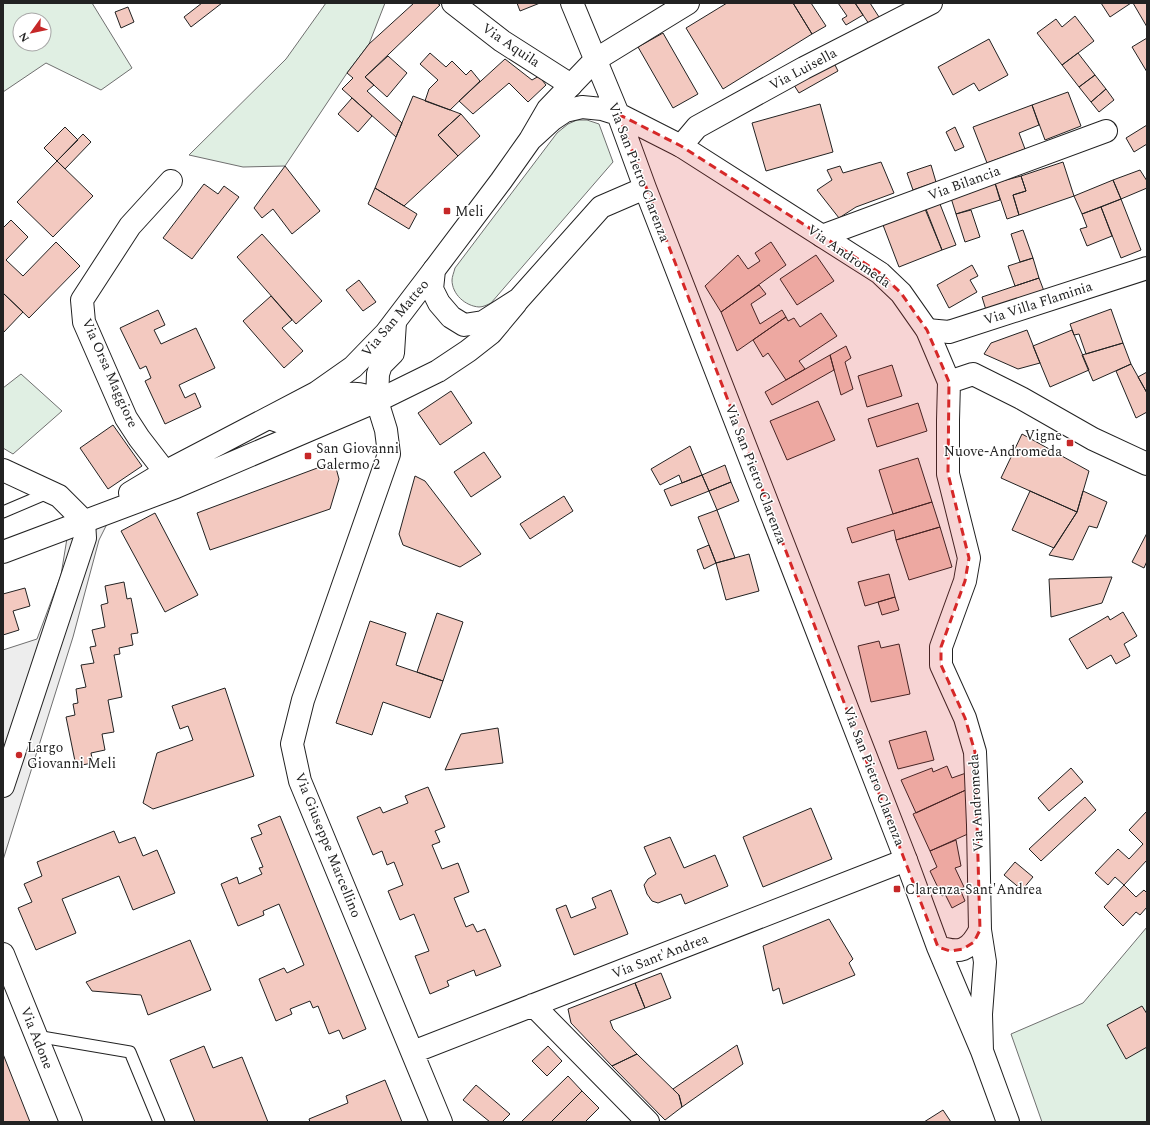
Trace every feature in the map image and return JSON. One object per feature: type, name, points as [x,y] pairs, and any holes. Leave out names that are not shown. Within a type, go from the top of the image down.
[{"type":"street","name":"Via Aquila","points":[[453,3],[502,41],[571,85]]},
{"type":"street","name":"Via San Pietro Clarenza","points":[[572,3],[618,114],[645,188],[906,860],[938,947],[982,1051]]},
{"type":"street","name":"Via San Matteo","points":[[171,479],[269,418],[316,393],[353,367],[395,322],[530,140],[548,109],[595,60],[688,3]]},
{"type":"street","name":"Via Luisella","points":[[681,146],[697,127],[804,68],[931,3]]},
{"type":"street","name":"Via Andromeda","points":[[530,140],[553,119],[565,111],[582,107],[602,109],[618,114],[681,146],[880,274],[901,293],[928,330],[949,382],[948,474],[969,558],[965,581],[941,647],[941,665],[965,718],[975,752],[980,930],[985,962],[981,1014],[982,1051]]},
{"type":"street","name":"Via Bilancia","points":[[822,236],[1106,131]]},
{"type":"street","name":"Via Orsa Maggiore","points":[[171,181],[130,226],[82,300],[84,322],[126,418],[139,438],[171,479]]},
{"type":"street","name":"Via San Matteo","points":[[3,552],[84,521],[171,479],[377,401],[438,371],[468,351],[491,333],[519,299],[601,207],[645,188]]},
{"type":"street","name":"Via Villa Flaminia","points":[[928,330],[949,332],[1147,268]]},
{"type":"street","points":[[434,270],[432,289],[439,304],[450,317],[464,325],[483,322],[519,299]]},
{"type":"street","name":"Via Giuseppe Marcellino","points":[[395,322],[393,353],[381,365],[378,374],[377,401],[386,430],[389,454],[303,700],[292,744],[300,781],[441,1122]]},
{"type":"street","points":[[949,382],[973,374],[1022,398],[1092,440],[1147,464]]},
{"type":"street","points":[[269,418],[286,424],[350,394],[357,393],[377,401]]},
{"type":"street","points":[[3,470],[59,496],[84,521],[85,538],[3,786]]},
{"type":"street","name":"Via Sant'Andrea","points":[[413,1052],[906,860]]},
{"type":"street","points":[[938,947],[950,951],[963,949],[974,942],[980,930]]},
{"type":"street","name":"Via Adone","points":[[3,954],[71,1122]]},
{"type":"street","points":[[533,1005],[648,1122]]},
{"type":"street","points":[[982,1051],[1008,1122]]},
{"type":"lane","points":[[3,512],[51,492]]},
{"type":"lane","points":[[36,1036],[130,1052],[159,1122]]},
{"type":"highlighted area","points":[[618,114],[681,146],[880,273],[901,293],[927,330],[949,382],[948,474],[969,558],[965,581],[941,647],[941,665],[965,718],[975,752],[980,930],[974,942],[963,949],[950,951],[938,947]]},
{"type":"green space","points":[[3,3],[92,3],[132,68],[101,90],[46,63],[3,92]]},
{"type":"green space","points":[[326,3],[385,3],[369,44],[347,73],[285,166],[243,167],[189,155],[286,59]]},
{"type":"green space","points":[[577,120],[587,120],[599,124],[613,162],[491,303],[479,307],[464,302],[454,290],[452,279],[455,268],[557,133],[568,124]]},
{"type":"green space","points":[[21,374],[62,411],[13,454],[3,448],[3,388]]},
{"type":"green space","points":[[1147,927],[1147,1122],[1042,1122],[1011,1034],[1083,1003]]},
{"type":"shaded area","name":"Largo Giovanni Meli","points":[[113,512],[99,540],[73,637],[3,860],[3,650],[37,639],[61,575],[69,526]]},
{"type":"building","points":[[202,3],[222,3],[191,27],[184,17]]},
{"type":"building","points":[[414,3],[437,3],[440,5],[365,77],[374,85],[367,91],[402,123],[396,137],[342,89],[353,78],[347,73],[369,44]]},
{"type":"building","points":[[517,3],[540,3],[520,11]]},
{"type":"building","points":[[727,3],[793,3],[812,34],[723,89],[686,28]]},
{"type":"building","points":[[793,3],[811,3],[826,26],[812,34]]},
{"type":"building","points":[[838,3],[855,3],[863,15],[846,25],[842,19],[847,16]]},
{"type":"building","points":[[855,3],[870,3],[879,17],[869,24]]},
{"type":"building","points":[[1101,3],[1131,3],[1110,17]]},
{"type":"building","points":[[1133,3],[1147,3],[1147,27]]},
{"type":"building","points":[[128,7],[134,22],[121,28],[115,12]]},
{"type":"building","points":[[1075,16],[1094,41],[1062,65],[1037,33],[1056,19],[1062,27]]},
{"type":"building","points":[[663,33],[698,94],[673,108],[638,47]]},
{"type":"building","points":[[1147,38],[1147,72],[1132,47]]},
{"type":"building","points":[[989,39],[1008,75],[979,91],[974,83],[953,95],[938,67]]},
{"type":"building","points":[[430,53],[446,67],[452,61],[466,75],[471,70],[480,81],[450,110],[425,101],[429,89],[438,80],[420,64]]},
{"type":"building","points":[[1078,53],[1095,75],[1079,87],[1062,65]]},
{"type":"building","points":[[388,56],[407,73],[387,97],[365,77]]},
{"type":"building","points":[[505,59],[532,80],[539,76],[546,85],[528,102],[509,83],[473,114],[459,101]]},
{"type":"building","points":[[832,59],[838,71],[799,93],[792,82]]},
{"type":"building","points":[[1095,75],[1106,89],[1091,102],[1079,87]]},
{"type":"building","points":[[1106,89],[1114,100],[1099,112],[1091,102]]},
{"type":"building","points":[[1068,92],[1081,126],[1045,140],[1032,105]]},
{"type":"building","points":[[413,96],[461,114],[438,135],[458,156],[404,206],[375,188]]},
{"type":"building","points":[[352,98],[372,116],[358,132],[338,114]]},
{"type":"building","points":[[820,104],[833,152],[766,171],[752,123]]},
{"type":"building","points":[[1032,105],[1039,125],[1019,133],[1025,149],[987,163],[973,127]]},
{"type":"building","points":[[461,114],[480,136],[458,156],[438,135]]},
{"type":"building","points":[[1147,125],[1147,144],[1134,152],[1126,138]]},
{"type":"building","points":[[65,127],[78,140],[57,161],[44,148]]},
{"type":"building","points":[[955,127],[964,147],[955,151],[946,132]]},
{"type":"building","points":[[83,134],[91,142],[65,169],[57,161]]},
{"type":"building","points":[[57,161],[93,196],[53,237],[17,202]]},
{"type":"building","points":[[881,162],[894,193],[856,207],[839,218],[817,190],[832,180],[827,170],[840,166],[843,173]]},
{"type":"building","points":[[1063,162],[1074,196],[1019,215],[1013,195],[1026,191],[1021,176]]},
{"type":"building","points":[[931,165],[936,182],[913,190],[907,173]]},
{"type":"building","points":[[285,166],[320,211],[292,234],[273,209],[262,218],[254,208]]},
{"type":"building","points":[[1140,170],[1147,181],[1147,188],[1121,199],[1113,180]]},
{"type":"building","points":[[1021,176],[1026,191],[1013,195],[1019,215],[1007,219],[995,183]]},
{"type":"building","points":[[1113,180],[1121,199],[1082,214],[1074,196]]},
{"type":"building","points":[[995,183],[1000,200],[956,214],[951,198]]},
{"type":"building","points":[[204,184],[218,194],[224,186],[239,197],[192,259],[163,238]]},
{"type":"building","points":[[375,188],[417,214],[409,229],[368,204]]},
{"type":"building","points":[[938,199],[956,245],[942,250],[924,204]]},
{"type":"building","points":[[1121,199],[1141,250],[1121,258],[1101,207]]},
{"type":"building","points":[[1101,207],[1112,236],[1087,246],[1080,229],[1087,227],[1082,214]]},
{"type":"building","points":[[925,209],[942,250],[899,267],[883,225]]},
{"type":"building","points":[[971,210],[980,237],[965,242],[956,214]]},
{"type":"building","points":[[11,220],[28,237],[6,260],[23,276],[56,242],[80,266],[29,318],[3,293],[3,228]]},
{"type":"building","points":[[1023,230],[1033,258],[1020,262],[1011,234]]},
{"type":"building","points":[[262,234],[322,301],[296,324],[237,257]]},
{"type":"building","points":[[771,242],[786,265],[721,312],[705,286],[738,255],[748,269],[760,261],[755,253]]},
{"type":"building","points":[[816,255],[834,281],[797,305],[780,279]]},
{"type":"building","points":[[1033,258],[1039,278],[1015,286],[1008,266]]},
{"type":"building","points":[[972,265],[978,276],[970,280],[977,292],[949,308],[937,285]]},
{"type":"building","points":[[1039,278],[1044,291],[986,310],[982,297]]},
{"type":"building","points":[[359,280],[376,302],[363,311],[346,290]]},
{"type":"building","points":[[759,285],[766,294],[751,304],[760,324],[782,310],[786,317],[737,351],[721,312]]},
{"type":"building","points":[[3,293],[23,312],[3,333]]},
{"type":"building","points":[[271,296],[292,320],[282,328],[303,351],[284,368],[243,321]]},
{"type":"building","points":[[1111,309],[1123,343],[1086,354],[1079,334],[1074,335],[1070,324]]},
{"type":"building","points":[[158,310],[165,325],[154,330],[161,344],[196,328],[215,368],[179,385],[185,398],[195,393],[201,407],[165,424],[145,381],[151,378],[146,366],[140,369],[120,328]]},
{"type":"building","points":[[821,313],[837,336],[799,361],[805,369],[786,380],[768,353],[763,357],[753,340],[786,317],[788,321],[794,318],[800,327]]},
{"type":"building","points":[[1027,330],[1040,363],[1018,369],[984,354],[991,343]]},
{"type":"building","points":[[1072,330],[1089,370],[1050,387],[1033,346]]},
{"type":"building","points":[[1123,343],[1131,364],[1093,381],[1082,355]]},
{"type":"building","points":[[846,346],[851,358],[845,362],[853,389],[841,395],[830,355]]},
{"type":"building","points":[[830,355],[834,370],[772,405],[765,392]]},
{"type":"building","points":[[1131,364],[1147,393],[1147,412],[1136,418],[1116,371]]},
{"type":"building","points":[[892,365],[902,396],[867,407],[858,376]]},
{"type":"building","points":[[1147,372],[1147,393],[1138,377]]},
{"type":"building","points":[[451,391],[472,423],[440,445],[418,413]]},
{"type":"building","points":[[818,401],[835,440],[787,460],[770,421]]},
{"type":"building","points":[[918,403],[927,431],[877,447],[868,419]]},
{"type":"building","points":[[113,425],[142,466],[108,489],[80,448]]},
{"type":"building","points":[[1022,434],[1089,471],[1077,512],[1001,478]]},
{"type":"building","points":[[690,446],[702,475],[682,483],[679,475],[660,485],[651,469]]},
{"type":"building","points":[[484,452],[501,477],[471,497],[454,472]]},
{"type":"building","points":[[918,458],[932,502],[893,514],[879,470]]},
{"type":"building","points":[[328,464],[336,468],[339,479],[330,509],[210,550],[197,513]]},
{"type":"building","points":[[725,465],[731,482],[709,491],[702,475]]},
{"type":"building","points":[[702,475],[709,491],[671,506],[664,490]]},
{"type":"building","points":[[415,476],[425,481],[481,554],[460,567],[403,545],[399,534]]},
{"type":"building","points":[[731,482],[739,501],[717,510],[709,491]]},
{"type":"building","points":[[1030,491],[1077,512],[1054,548],[1012,530]]},
{"type":"building","points":[[1083,491],[1107,502],[1097,528],[1089,526],[1073,560],[1049,555],[1077,512]]},
{"type":"building","points":[[564,496],[573,511],[530,539],[520,524]]},
{"type":"building","points":[[932,502],[940,527],[896,540],[894,530],[852,543],[847,528]]},
{"type":"building","points":[[717,510],[735,558],[716,563],[698,517]]},
{"type":"building","points":[[155,513],[198,595],[165,612],[121,531]]},
{"type":"building","points":[[940,527],[952,567],[909,580],[896,540]]},
{"type":"building","points":[[1147,533],[1147,561],[1144,568],[1132,562]]},
{"type":"building","points":[[709,545],[716,563],[704,569],[697,550]]},
{"type":"building","points":[[749,554],[759,591],[726,600],[716,563]]},
{"type":"building","points":[[889,574],[895,597],[865,606],[858,582]]},
{"type":"building","points":[[1112,577],[1102,603],[1051,617],[1049,579]]},
{"type":"building","points":[[124,582],[127,599],[131,598],[138,633],[131,634],[133,645],[119,648],[120,654],[114,655],[122,697],[108,700],[114,732],[102,734],[105,750],[91,753],[93,763],[76,766],[66,717],[75,715],[73,704],[78,703],[76,689],[86,687],[81,665],[94,663],[90,647],[96,646],[92,630],[105,627],[101,605],[108,603],[105,586]]},
{"type":"building","points":[[25,588],[30,606],[13,611],[19,630],[3,635],[3,594]]},
{"type":"building","points":[[895,597],[899,610],[882,615],[878,602]]},
{"type":"building","points":[[1123,612],[1137,636],[1124,644],[1130,656],[1116,664],[1111,655],[1087,669],[1069,639],[1108,616],[1110,620]]},
{"type":"building","points":[[437,613],[463,622],[443,681],[417,672]]},
{"type":"building","points":[[370,621],[406,633],[396,665],[443,681],[430,718],[383,702],[372,735],[336,723]]},
{"type":"building","points":[[879,641],[881,648],[899,644],[910,694],[871,702],[858,646]]},
{"type":"building","points":[[225,688],[254,776],[153,809],[143,803],[157,753],[193,740],[188,726],[180,729],[172,706]]},
{"type":"building","points":[[498,728],[503,763],[445,770],[461,734]]},
{"type":"building","points":[[926,731],[934,760],[898,769],[889,741]]},
{"type":"building","points":[[947,766],[952,778],[966,773],[968,789],[916,813],[901,780],[932,768],[933,772]]},
{"type":"building","points":[[1071,768],[1083,782],[1049,811],[1038,798]]},
{"type":"building","points":[[428,787],[445,827],[435,831],[440,842],[432,845],[442,869],[458,863],[469,892],[454,898],[466,927],[473,924],[477,932],[485,929],[501,966],[476,976],[474,970],[447,981],[449,986],[430,994],[415,956],[429,951],[414,914],[400,920],[388,891],[403,885],[394,862],[387,865],[382,851],[373,855],[357,817],[380,807],[383,813],[408,803],[405,796]]},
{"type":"building","points":[[968,789],[970,833],[930,851],[913,814]]},
{"type":"building","points":[[1085,797],[1096,810],[1041,861],[1029,849]]},
{"type":"building","points":[[811,808],[832,859],[763,887],[743,837]]},
{"type":"building","points":[[1147,811],[1147,860],[1124,885],[1115,877],[1108,885],[1095,873],[1118,849],[1129,859],[1143,844],[1129,830]]},
{"type":"building","points":[[280,816],[366,1029],[343,1039],[339,1030],[329,1034],[318,1006],[313,1008],[310,1001],[290,1009],[292,1014],[276,1021],[259,979],[284,968],[287,973],[304,965],[279,904],[263,911],[264,915],[238,926],[221,884],[237,877],[239,884],[262,874],[259,868],[263,867],[251,838],[262,834],[258,825]]},
{"type":"building","points":[[114,831],[119,843],[135,837],[143,856],[157,850],[175,893],[133,910],[119,876],[62,899],[76,933],[36,950],[18,908],[32,902],[24,884],[42,876],[37,862]]},
{"type":"building","points":[[670,837],[684,868],[715,855],[728,886],[685,904],[681,894],[658,903],[652,901],[647,894],[644,885],[648,879],[656,874],[644,847]]},
{"type":"building","points":[[956,840],[961,866],[955,868],[964,887],[960,889],[965,901],[952,908],[945,894],[942,896],[930,871],[937,867],[930,851]]},
{"type":"building","points":[[1015,862],[1033,877],[1022,890],[1004,875]]},
{"type":"building","points":[[1124,885],[1136,897],[1144,890],[1147,893],[1147,907],[1140,915],[1136,912],[1123,926],[1104,907]]},
{"type":"building","points":[[611,890],[628,934],[574,955],[556,909],[566,905],[571,918],[596,908],[592,898]]},
{"type":"building","points":[[829,919],[853,959],[849,963],[855,975],[783,1004],[779,988],[773,991],[763,946]]},
{"type":"building","points":[[190,940],[211,990],[148,1015],[141,995],[92,991],[86,982]]},
{"type":"building","points":[[661,973],[671,998],[645,1008],[635,983]]},
{"type":"building","points":[[635,983],[645,1008],[610,1021],[613,1029],[637,1054],[612,1066],[571,1023],[568,1009]]},
{"type":"building","points":[[1142,1006],[1147,1014],[1147,1047],[1126,1059],[1107,1025]]},
{"type":"building","points":[[737,1045],[743,1064],[682,1107],[679,1095],[673,1089]]},
{"type":"building","points":[[204,1046],[213,1068],[242,1057],[268,1122],[195,1122],[170,1060]]},
{"type":"building","points":[[548,1046],[562,1061],[547,1076],[532,1061]]},
{"type":"building","points":[[3,1054],[30,1122],[3,1122]]},
{"type":"building","points":[[637,1054],[679,1095],[682,1107],[665,1120],[612,1066]]},
{"type":"building","points":[[568,1076],[582,1091],[551,1122],[521,1122]]},
{"type":"building","points":[[385,1080],[402,1122],[310,1122],[309,1119],[348,1103],[346,1096]]},
{"type":"building","points":[[476,1085],[510,1114],[502,1122],[490,1122],[463,1100]]},
{"type":"building","points":[[582,1091],[599,1108],[585,1122],[551,1122]]},
{"type":"building","points":[[943,1110],[951,1122],[924,1122]]},
{"type":"place","name":"Meli","points":[[447,211]]},
{"type":"place","name":"Vigne Nuove-Andromeda","points":[[1070,443]]},
{"type":"place","name":"San Giovanni Galermo 2","points":[[308,456]]},
{"type":"place","name":"Largo Giovanni Meli","points":[[19,755]]},
{"type":"place","name":"Clarenza-Sant'Andrea","points":[[897,889]]}]
